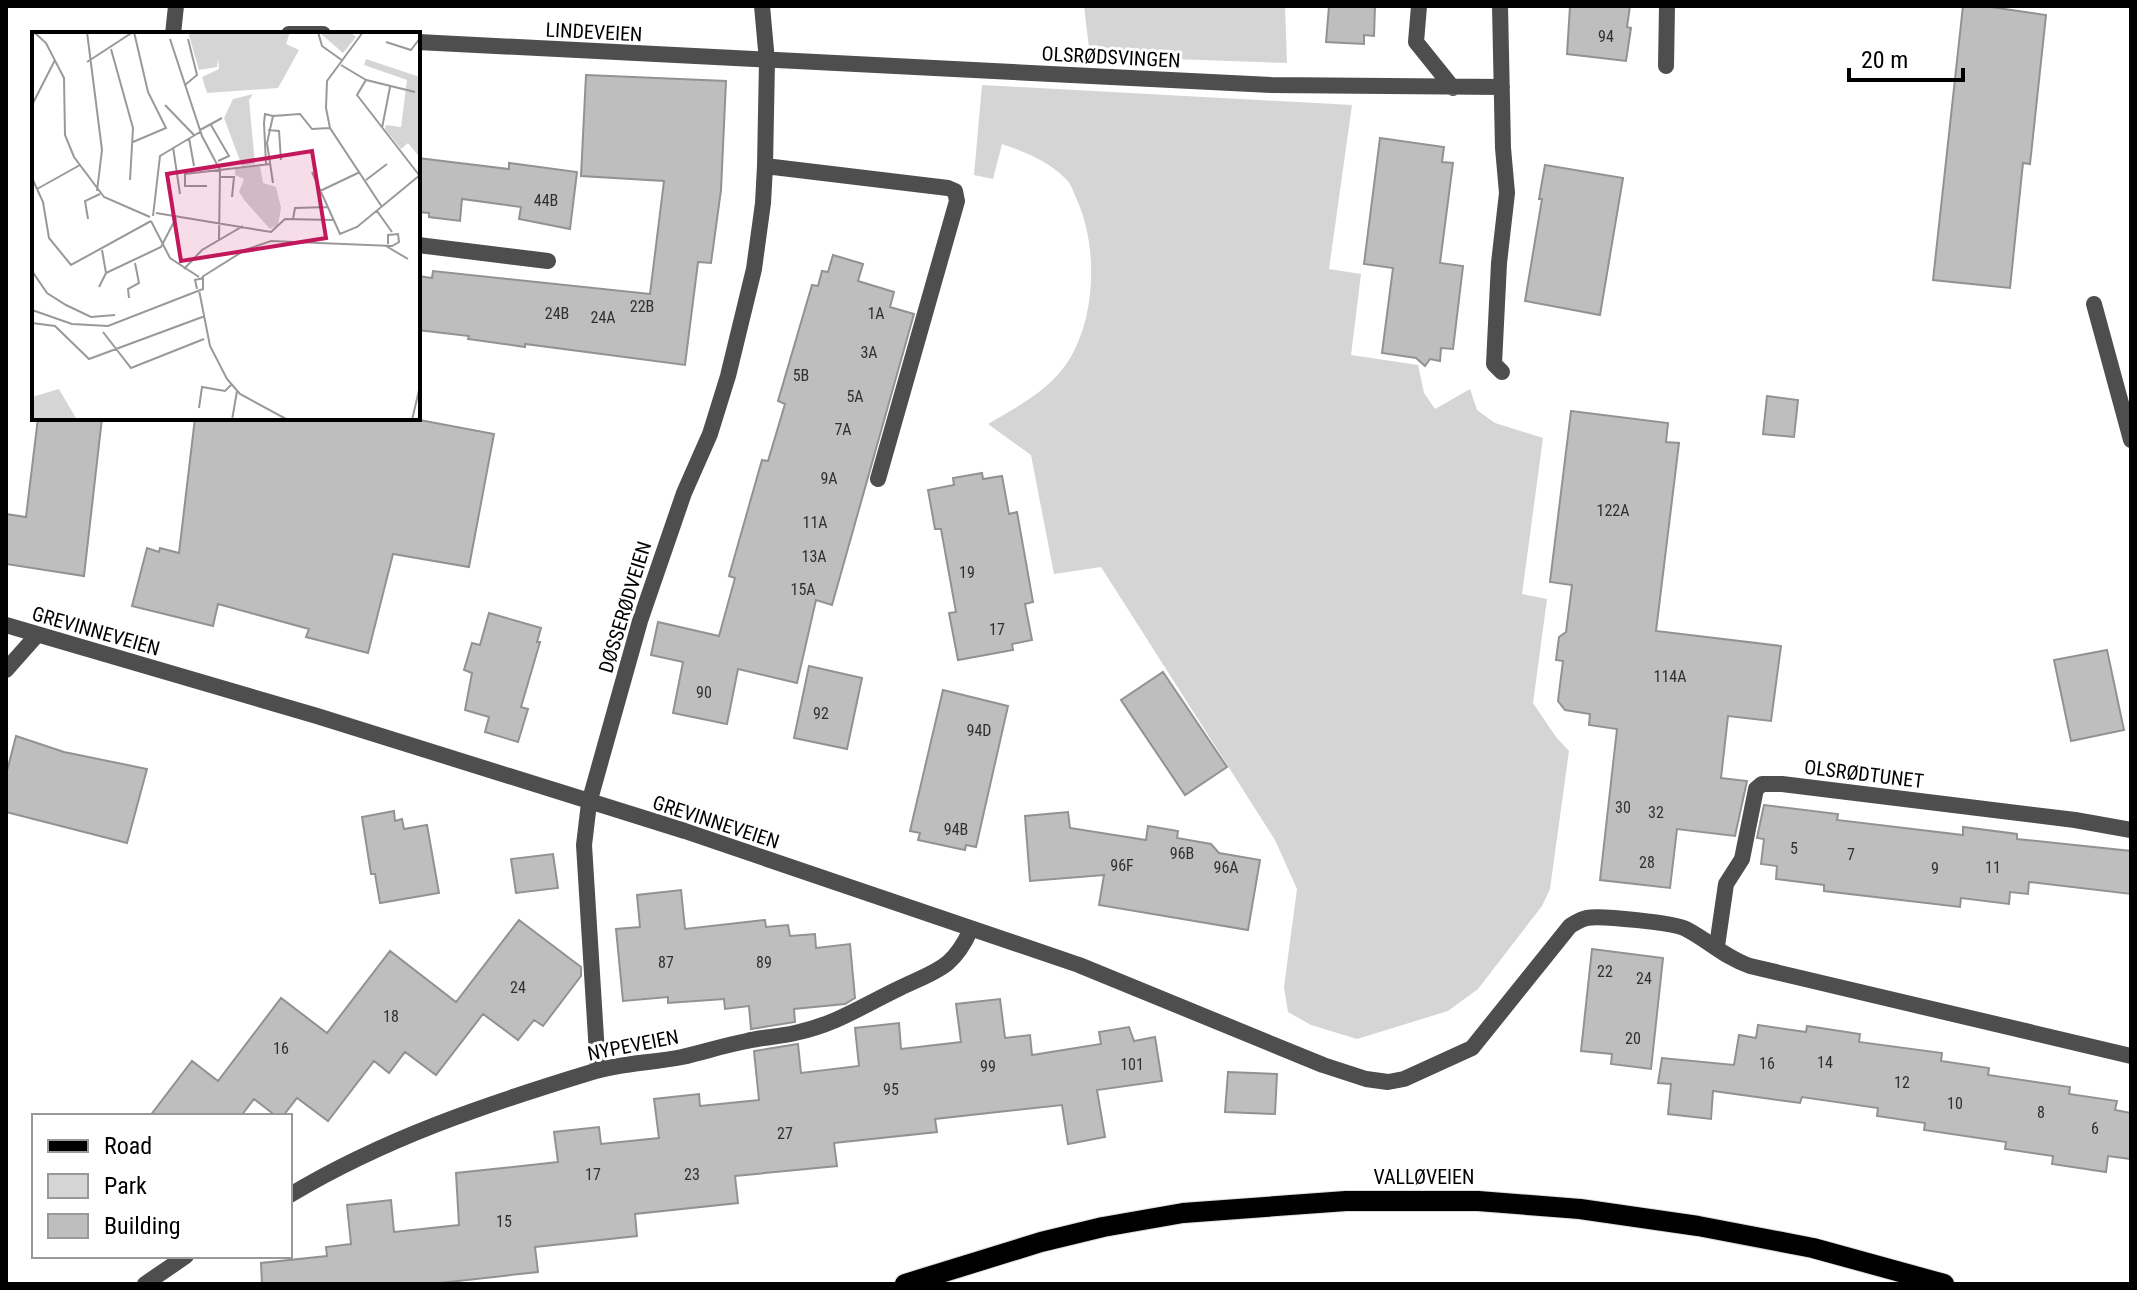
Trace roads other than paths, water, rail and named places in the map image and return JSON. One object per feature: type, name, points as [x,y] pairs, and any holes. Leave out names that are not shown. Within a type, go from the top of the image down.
[{"type":"main road","name":"VALLØVEIEN","points":[[905,1284],[1041,1242],[1183,1213],[1346,1201],[1478,1201],[1580,1209],[1698,1226],[1813,1248],[1944,1284]]},
{"type":"street","points":[[173,32],[176,6]]},
{"type":"street","name":"DØSSERØDVEIEN","points":[[598,1070],[584,845],[589,803],[640,621],[684,493],[710,434],[728,376],[754,269],[765,166],[767,61],[762,6]]},
{"type":"street","points":[[1419,6],[1416,42],[1453,88]]},
{"type":"street","points":[[1500,6],[1507,193],[1499,263],[1494,364],[1502,372]]},
{"type":"street","points":[[1666,66],[1667,6]]},
{"type":"street","name":"LINDEVEIEN","points":[[420,42],[767,61]]},
{"type":"street","name":"OLSRØDSVINGEN","points":[[767,61],[1271,85],[1502,87]]},
{"type":"street","points":[[765,166],[955,191],[957,201],[878,479]]},
{"type":"street","points":[[420,245],[548,261]]},
{"type":"street","points":[[2094,304],[2131,440]]},
{"type":"street","name":"GREVINNEVEIEN","points":[[6,625],[317,716],[685,831],[1079,965],[1323,1065],[1366,1079],[1388,1082],[1404,1079],[1472,1048],[1570,926],[1586,918],[1682,927],[1717,946]]},
{"type":"street","points":[[6,670],[37,635]]},
{"type":"street","name":"OLSRØDTUNET","points":[[1717,946],[1726,884],[1742,859],[1756,789],[1762,784],[2075,820],[2131,830]]},
{"type":"street","name":"NYPEVEIEN","points":[[292,1194],[403,1136],[484,1105],[598,1070],[682,1057],[749,1040],[795,1033],[846,1018],[946,964],[960,952],[971,929]]},
{"type":"street","points":[[1717,946],[1730,959],[1750,966],[2131,1056]]},
{"type":"street","points":[[145,1284],[183,1258]]}]
